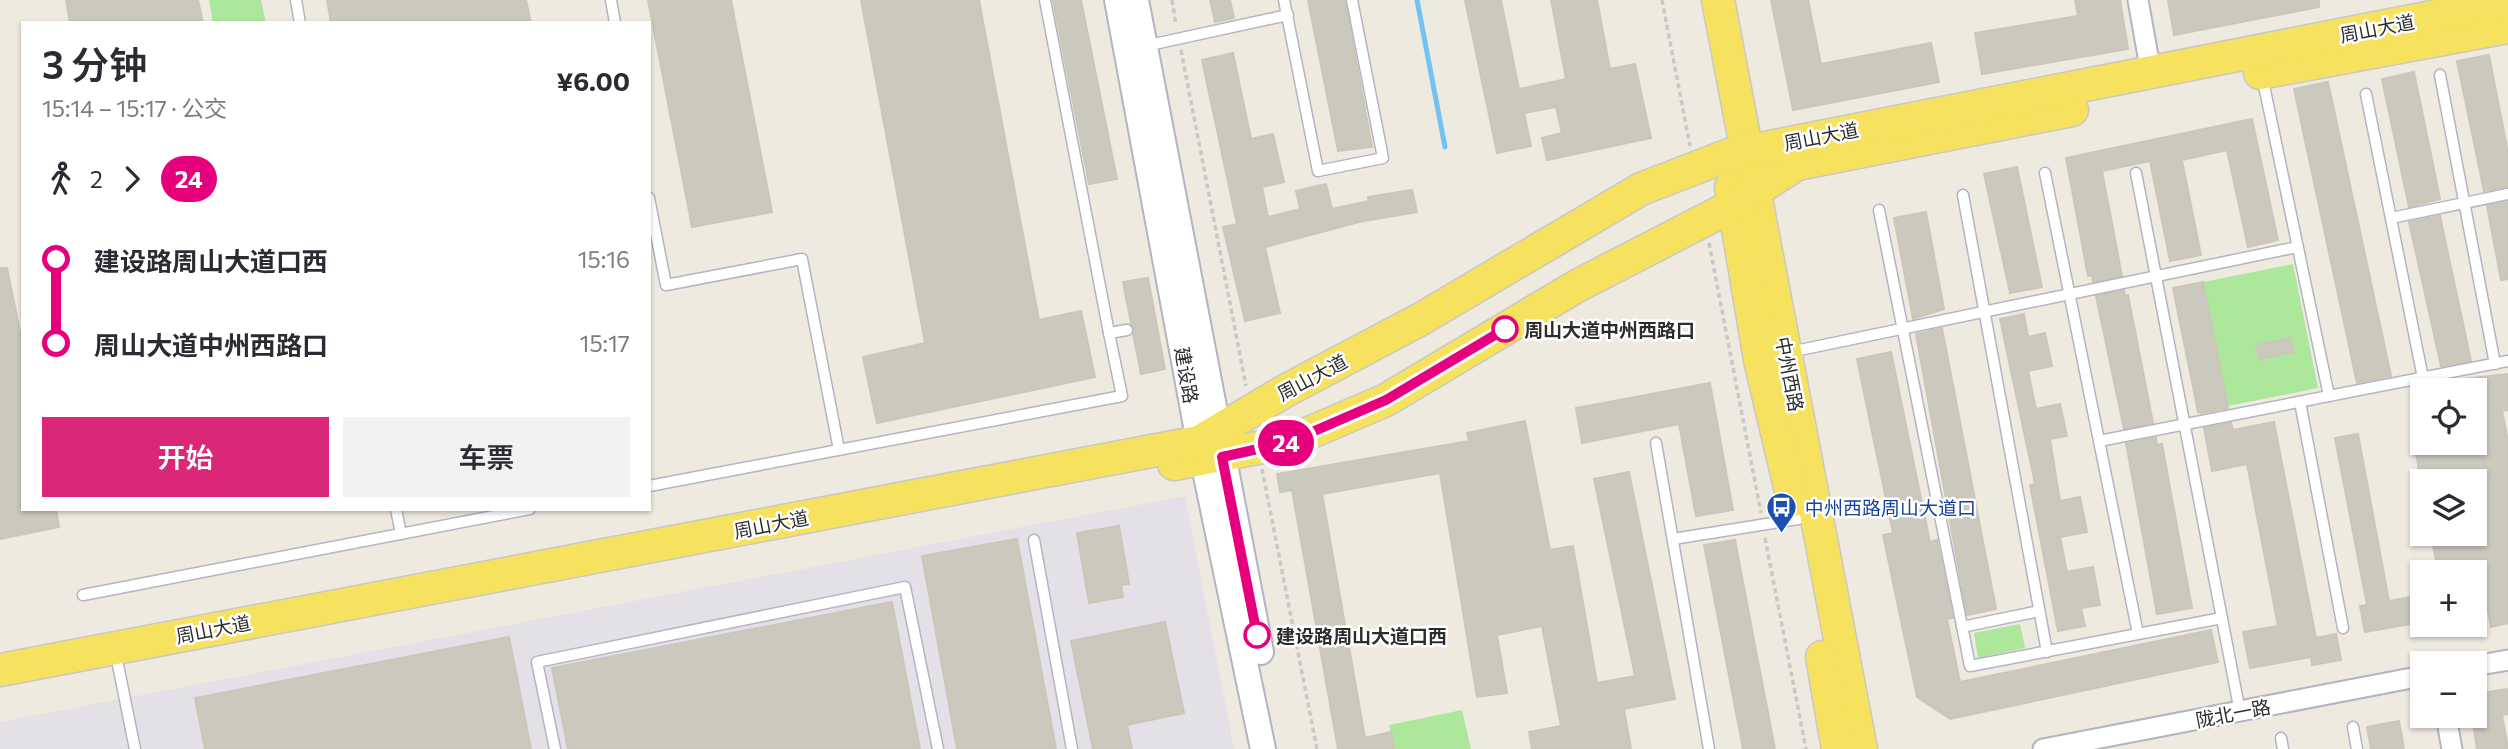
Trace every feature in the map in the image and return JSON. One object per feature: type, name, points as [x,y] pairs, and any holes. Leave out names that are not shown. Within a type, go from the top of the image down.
[{"type":"main road","name":"中州西路","points":[[1699,0],[1738,153]]},
{"type":"main road","name":"中州西路","points":[[1718,0],[1744,199],[1760,360],[1798,519],[1838,749]]},
{"type":"main road","name":"周山大道","points":[[0,670],[1211,447],[1259,449],[1289,442],[1386,400],[1577,286],[1744,199],[1797,164],[2259,62],[2458,6],[2508,2]]},
{"type":"main road","name":"周山大道","points":[[0,688],[1211,447],[1251,411],[1420,319],[1641,189],[1694,167],[1738,153],[2151,73],[2259,62],[2508,27]]},
{"type":"main road","name":"中州西路","points":[[1744,199],[1786,353],[1861,749]]},
{"type":"street","name":"建设路","points":[[1116,0],[1178,319],[1211,447],[1280,749]]},
{"type":"street","name":"建设路","points":[[1136,0],[1178,319]]},
{"type":"street","points":[[2137,0],[2151,73]]},
{"type":"street","name":"建设路","points":[[1211,447],[1263,749]]},
{"type":"street","points":[[2487,664],[2508,660]]},
{"type":"street","name":"陇北一路","points":[[2043,749],[2410,679]]},
{"type":"street","points":[[2448,728],[2452,749]]},
{"type":"lane","points":[[296,0],[300,21]]},
{"type":"lane","points":[[611,0],[615,21]]},
{"type":"lane","points":[[651,486],[1122,396],[1045,0]]},
{"type":"lane","points":[[1284,0],[1318,171],[1383,158],[1352,0]]},
{"type":"lane","points":[[1144,46],[1288,15]]},
{"type":"lane","points":[[2259,62],[2329,396]]},
{"type":"lane","points":[[2440,75],[2495,364]]},
{"type":"lane","points":[[2366,94],[2423,378],[2508,362]]},
{"type":"lane","points":[[2045,173],[2138,634]]},
{"type":"lane","points":[[2136,173],[2240,712]]},
{"type":"lane","points":[[2391,218],[2508,194]]},
{"type":"lane","points":[[1963,195],[2047,652]]},
{"type":"lane","points":[[651,208],[666,285],[802,259],[839,450]]},
{"type":"lane","points":[[1880,210],[1970,666],[2222,618]]},
{"type":"lane","points":[[1786,353],[2297,247]]},
{"type":"lane","points":[[1109,332],[1127,330]]},
{"type":"lane","points":[[2099,441],[2410,380]]},
{"type":"lane","points":[[2300,402],[2343,628]]},
{"type":"lane","points":[[1656,443],[1709,749]]},
{"type":"lane","points":[[396,511],[401,534]]},
{"type":"lane","points":[[83,595],[520,511]]},
{"type":"lane","points":[[1673,539],[1798,519]]},
{"type":"lane","points":[[1034,540],[1072,749]]},
{"type":"lane","points":[[555,749],[537,662],[905,587],[938,749]]},
{"type":"lane","points":[[1962,627],[2039,611]]},
{"type":"lane","points":[[118,665],[135,749]]},
{"type":"lane","points":[[2353,727],[2357,749]]},
{"type":"lane","points":[[2281,738],[2283,749]]},
{"type":"path","points":[[1172,0],[1251,411]]},
{"type":"path","points":[[1662,0],[1694,167]]},
{"type":"path","points":[[1704,220],[1806,749]]},
{"type":"path","points":[[1259,449],[1317,749]]},
{"type":"shaded area","points":[[1185,496],[1234,749],[0,749],[0,722]]},
{"type":"green space","points":[[209,0],[261,0],[266,21],[213,21]]},
{"type":"green space","points":[[2293,264],[2318,388],[2228,406],[2203,282]]},
{"type":"green space","points":[[2020,624],[2025,648],[1978,658],[1974,633]]},
{"type":"green space","points":[[1462,710],[1471,749],[1394,749],[1389,725]]},
{"type":"building","points":[[66,0],[198,0],[203,21],[70,21]]},
{"type":"building","points":[[327,0],[526,0],[531,21],[331,21]]},
{"type":"building","points":[[648,0],[731,0],[772,212],[692,227]]},
{"type":"building","points":[[861,0],[979,0],[1039,320],[1081,311],[1095,377],[877,423],[863,357],[925,343]]},
{"type":"building","points":[[1053,0],[1081,0],[1117,179],[1089,184]]},
{"type":"building","points":[[1210,0],[1230,0],[1234,18],[1215,22]]},
{"type":"building","points":[[1308,0],[1345,0],[1372,147],[1338,151]]},
{"type":"building","points":[[1465,0],[1501,0],[1519,89],[1566,79],[1551,0],[1597,0],[1610,69],[1635,64],[1651,138],[1547,160],[1542,138],[1562,133],[1556,107],[1524,113],[1531,146],[1497,153]]},
{"type":"building","points":[[1771,0],[1808,0],[1821,64],[1931,43],[1939,82],[1793,110]]},
{"type":"building","points":[[2075,0],[2120,0],[2128,49],[1982,74],[1975,33],[2078,16]]},
{"type":"building","points":[[2168,0],[2319,0],[2319,7],[2174,35]]},
{"type":"building","points":[[1233,53],[1251,139],[1273,134],[1284,182],[1262,187],[1268,217],[1300,209],[1296,191],[1326,184],[1332,209],[1369,201],[1368,197],[1412,190],[1417,212],[1359,222],[1265,247],[1280,313],[1245,321],[1223,227],[1237,224],[1202,60]]},
{"type":"building","points":[[2489,55],[2508,153],[2508,187],[2484,191],[2457,61]]},
{"type":"building","points":[[2414,72],[2440,199],[2409,207],[2382,79]]},
{"type":"building","points":[[2328,82],[2391,376],[2357,383],[2294,89]]},
{"type":"building","points":[[2252,119],[2278,240],[2248,247],[2227,150],[2182,160],[2201,255],[2170,261],[2150,161],[2102,171],[2122,276],[2093,282],[2092,275],[2088,276],[2066,158]]},
{"type":"building","points":[[2017,167],[2042,287],[2010,293],[1984,174]]},
{"type":"building","points":[[2508,202],[2508,279],[2501,280],[2487,206]]},
{"type":"building","points":[[1926,212],[1944,309],[1913,319],[1894,218]]},
{"type":"building","points":[[2440,216],[2471,361],[2441,366],[2409,222]]},
{"type":"building","points":[[0,268],[7,268],[21,337],[21,511],[56,511],[59,527],[0,539]]},
{"type":"building","points":[[1148,278],[1165,369],[1141,374],[1123,282]]},
{"type":"building","points":[[2203,282],[2228,408],[2201,413],[2198,412],[2173,288]]},
{"type":"building","points":[[2124,290],[2125,296],[2128,295],[2153,423],[2124,429],[2096,296]]},
{"type":"building","points":[[2024,314],[2028,337],[2045,333],[2052,366],[2028,371],[2036,409],[2060,404],[2067,436],[2050,439],[2060,501],[2080,497],[2087,532],[2060,537],[2067,572],[2093,567],[2100,605],[2081,608],[2085,626],[2058,631],[2030,485],[2035,484],[2000,319]]},
{"type":"building","points":[[1942,328],[1996,609],[1967,615],[1916,334]]},
{"type":"building","points":[[2290,338],[2293,352],[2259,359],[2256,345]]},
{"type":"building","points":[[1891,352],[1930,542],[1937,540],[1953,618],[1947,619],[1960,682],[2211,630],[2218,662],[1950,719],[1917,697],[1883,535],[1893,533],[1857,359]]},
{"type":"building","points":[[2508,374],[2508,410],[2502,411],[2508,441],[2508,623],[2491,627],[2487,610],[2487,560],[2436,560],[2433,546],[2487,546],[2487,469],[2419,469],[2416,455],[2487,455],[2487,378],[2471,378]]},
{"type":"building","points":[[1710,383],[1733,510],[1696,516],[1679,424],[1582,443],[1576,408]]},
{"type":"building","points":[[1525,421],[1550,550],[1573,546],[1597,683],[1635,676],[1594,479],[1629,472],[1675,699],[1624,709],[1631,749],[1532,749],[1529,732],[1561,726],[1542,626],[1497,635],[1507,693],[1477,697],[1440,473],[1322,494],[1365,738],[1391,732],[1394,749],[1338,749],[1292,490],[1280,492],[1277,474],[1469,441],[1467,433]]},
{"type":"building","points":[[2274,422],[2316,638],[2336,634],[2341,660],[2312,665],[2311,657],[2250,668],[2243,632],[2278,626],[2247,464],[2212,471],[2204,428],[2231,423],[2233,430]]},
{"type":"building","points":[[2358,434],[2389,601],[2410,597],[2410,624],[2365,632],[2360,606],[2367,605],[2335,438]]},
{"type":"building","points":[[2156,438],[2157,445],[2162,444],[2192,608],[2157,614],[2126,443]]},
{"type":"building","points":[[1119,526],[1129,584],[1121,585],[1123,597],[1089,603],[1077,533]]},
{"type":"building","points":[[1017,539],[1056,749],[957,749],[922,556]]},
{"type":"building","points":[[1735,540],[1775,749],[1743,749],[1704,545]]},
{"type":"building","points":[[892,602],[920,749],[568,749],[552,668]]},
{"type":"building","points":[[1165,622],[1184,713],[1127,725],[1132,749],[1093,749],[1071,641]]},
{"type":"building","points":[[509,637],[531,749],[205,749],[195,698]]},
{"type":"building","points":[[2508,689],[2508,714],[2502,715],[2508,749],[2477,749],[2474,728],[2487,728],[2487,692]]},
{"type":"building","points":[[2399,721],[2404,749],[2371,749],[2367,727]]},
{"type":"waterway","points":[[1417,0],[1445,147]]},
{"type":"bus line","name":"24","points":[[1257,635],[1222,457],[1289,442],[1386,400],[1505,329]]},
{"type":"place","name":"周山大道中州西路口","points":[[1505,329]]},
{"type":"place","name":"中州西路周山大道口","points":[[1782,534]]},
{"type":"place","name":"建设路周山大道口西","points":[[1257,635]]}]
